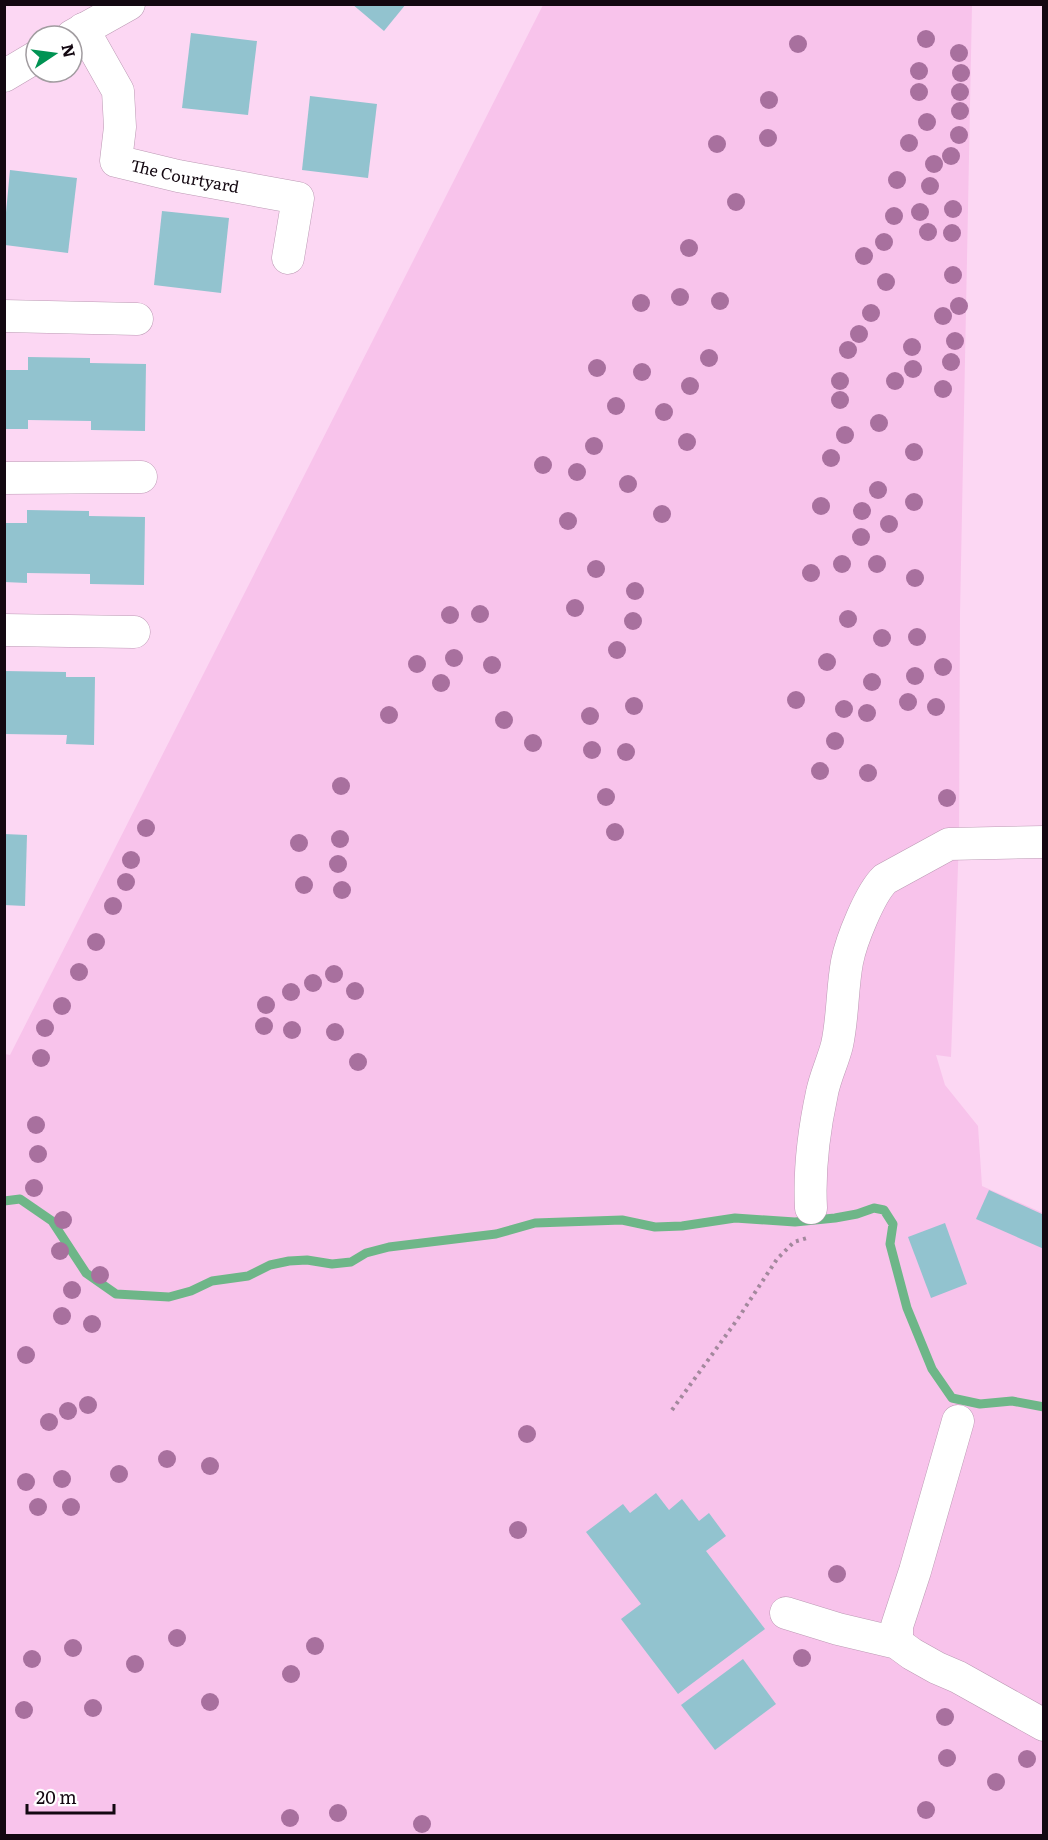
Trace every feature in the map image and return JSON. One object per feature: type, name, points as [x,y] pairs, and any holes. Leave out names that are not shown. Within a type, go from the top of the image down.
[{"type":"street","points":[[84,29],[129,4]]},
{"type":"street","name":"The Courtyard","points":[[84,43],[118,91],[120,127],[116,161],[178,176],[298,198],[288,258]]},
{"type":"street","points":[[4,76],[24,64]]},
{"type":"street","points":[[4,316],[137,319]]},
{"type":"street","points":[[4,478],[141,477]]},
{"type":"street","points":[[4,630],[134,632]]},
{"type":"street","points":[[811,1222],[810,1184],[820,1102],[837,1044],[847,960],[876,887],[885,879],[949,844],[1044,842]]},
{"type":"street","points":[[897,1643],[897,1626],[958,1421]]},
{"type":"street","points":[[786,1613],[827,1626],[897,1643],[920,1659],[1044,1725]]},
{"type":"path","points":[[672,1410],[737,1320],[777,1259],[811,1222]]},
{"type":"shaded area","points":[[543,5],[972,5],[960,614],[959,839],[951,1057],[936,1055],[945,1085],[978,1126],[982,1186],[1043,1213],[1043,1835],[5,1836],[5,1054],[10,1055]]},
{"type":"building","points":[[352,4],[406,4],[384,31]]},
{"type":"building","points":[[191,33],[257,41],[248,115],[182,108]]},
{"type":"building","points":[[310,96],[377,104],[368,178],[302,170]]},
{"type":"building","points":[[10,170],[77,178],[68,253],[5,245]]},
{"type":"building","points":[[162,211],[229,218],[221,293],[154,285]]},
{"type":"building","points":[[28,357],[90,358],[90,363],[146,364],[145,431],[91,430],[91,421],[28,420],[28,429],[4,429],[4,370],[28,370]]},
{"type":"building","points":[[27,510],[89,511],[89,516],[145,517],[144,585],[90,584],[90,574],[27,573],[27,583],[4,582],[4,523],[27,523]]},
{"type":"building","points":[[4,671],[66,672],[66,677],[95,677],[94,745],[66,744],[67,735],[4,734]]},
{"type":"building","points":[[4,834],[27,835],[25,906],[4,905]]},
{"type":"building","points":[[989,1190],[1044,1215],[1044,1249],[976,1219]]},
{"type":"building","points":[[945,1223],[967,1284],[931,1298],[908,1237]]},
{"type":"building","points":[[656,1493],[669,1510],[682,1499],[699,1521],[709,1513],[726,1536],[706,1551],[765,1629],[678,1694],[621,1619],[641,1604],[586,1532],[623,1504],[630,1513]]},
{"type":"building","points":[[743,1659],[776,1704],[715,1750],[681,1705]]},
{"type":"waterway","points":[[4,1201],[20,1199],[52,1221],[86,1273],[116,1294],[169,1297],[191,1291],[212,1281],[248,1276],[270,1265],[289,1261],[307,1260],[332,1264],[351,1262],[366,1253],[389,1247],[496,1234],[535,1223],[622,1220],[655,1227],[682,1226],[735,1218],[795,1222],[835,1218],[874,1208],[884,1210],[893,1224],[890,1244],[907,1308],[932,1369],[952,1398],[980,1404],[1012,1401],[1044,1407]]}]
